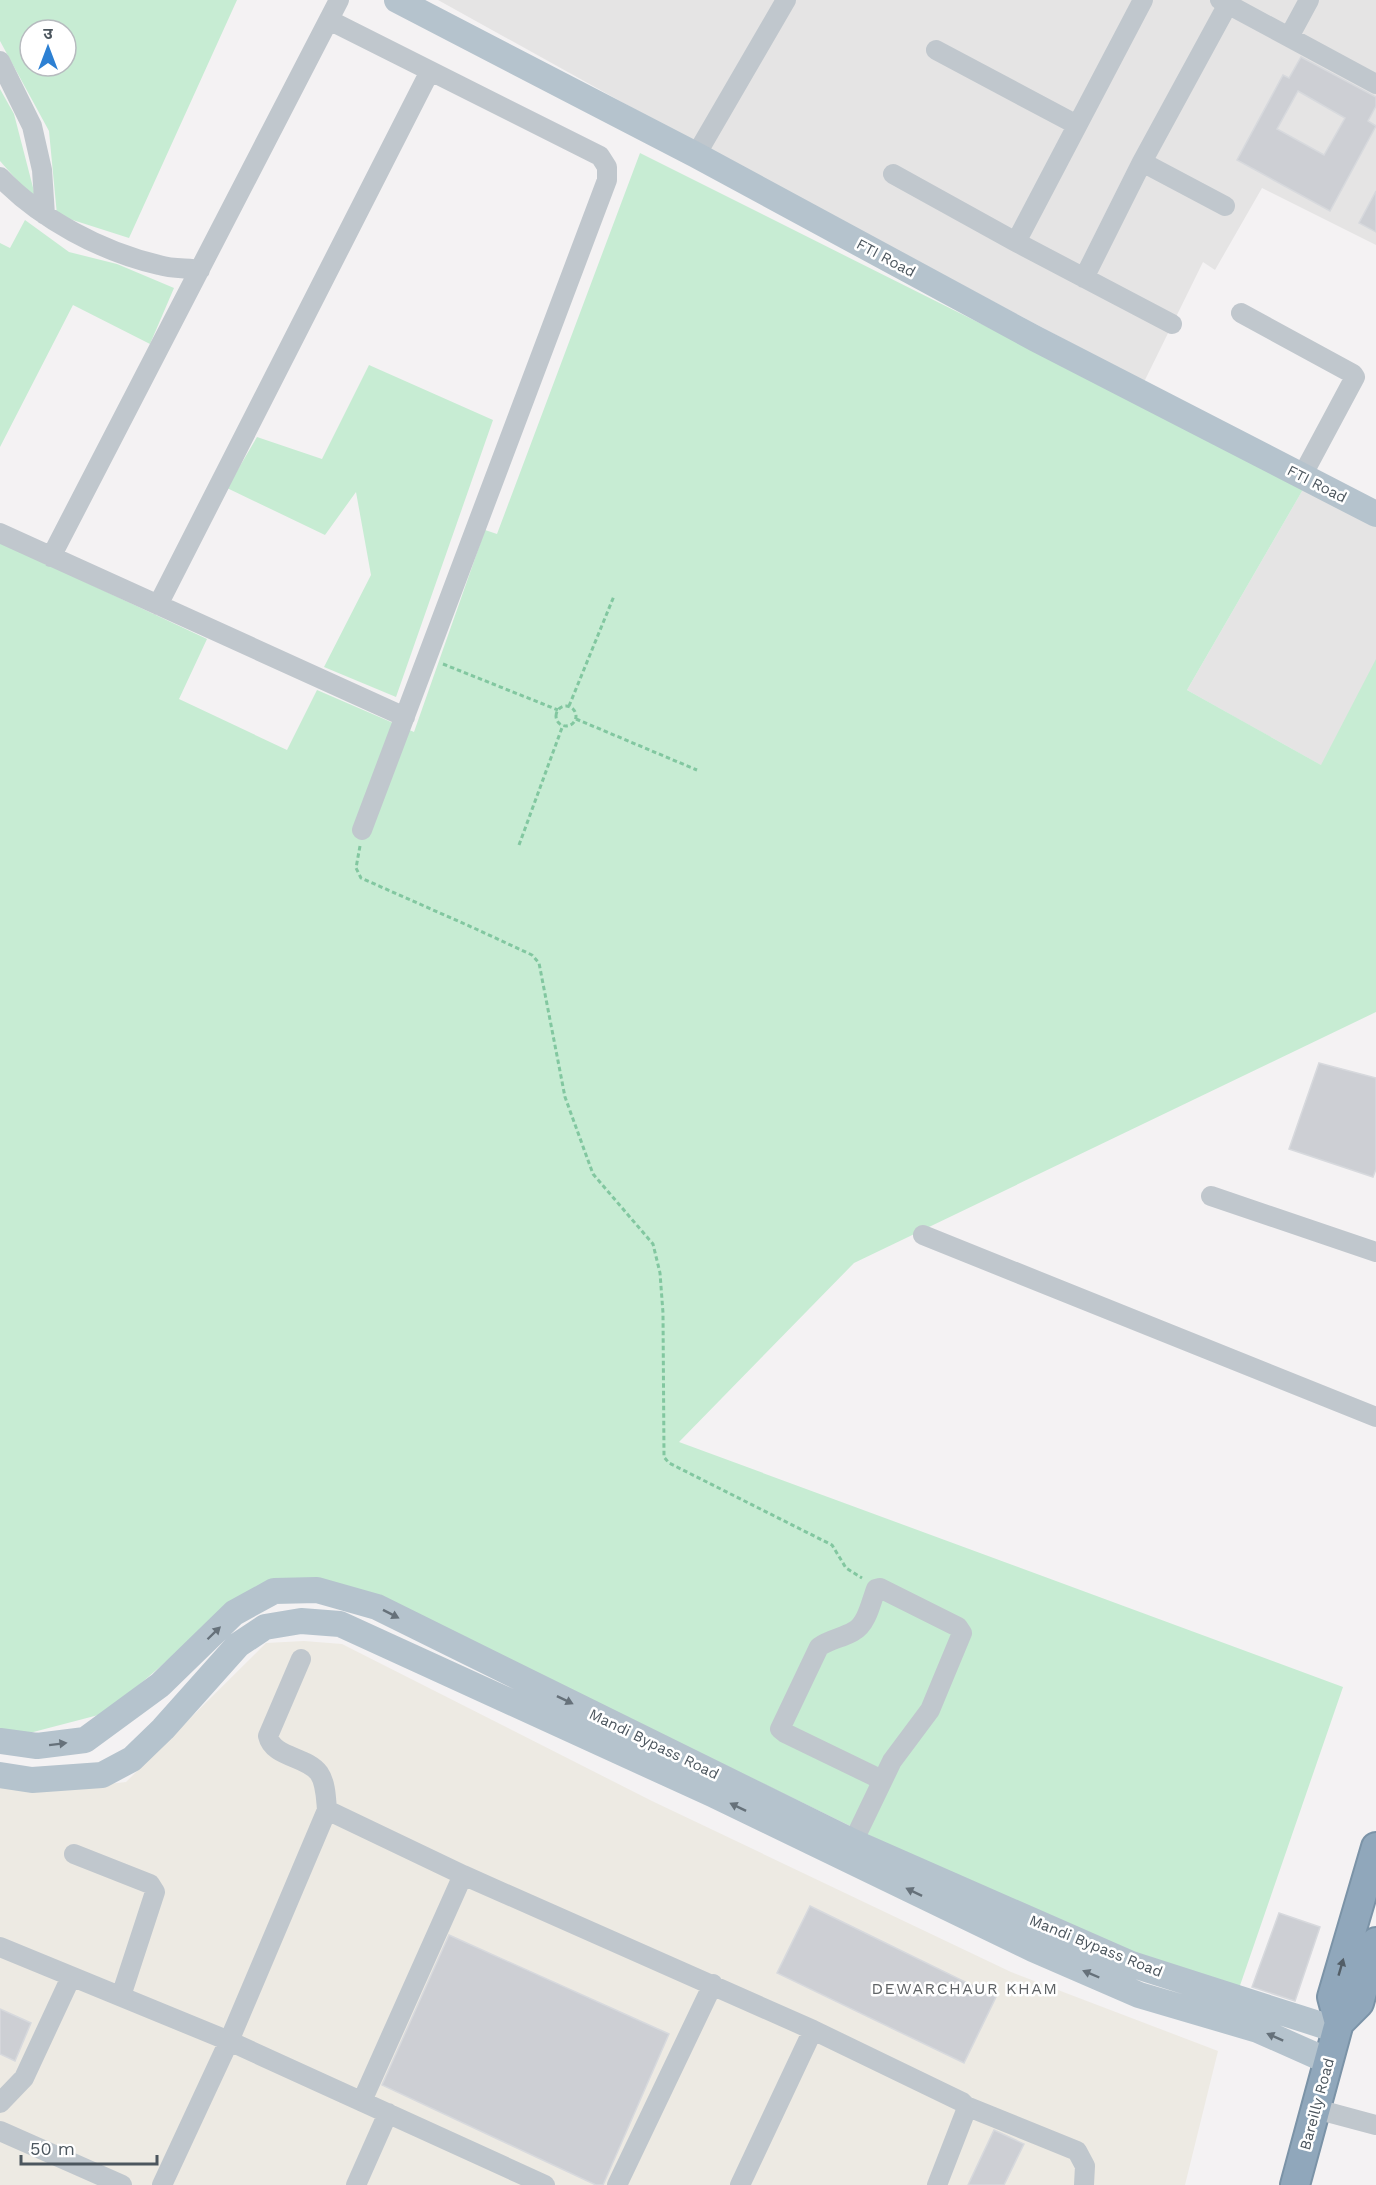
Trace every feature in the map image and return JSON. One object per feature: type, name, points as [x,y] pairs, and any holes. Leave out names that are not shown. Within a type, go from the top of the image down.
[{"type":"highway","name":"Bareilly Road","points":[[1338,2027],[1332,1997],[1376,1847]]},
{"type":"highway","name":"Bareilly Road","points":[[1295,2185],[1338,2027],[1359,2003],[1376,1942]]},
{"type":"main road","name":"FTI Road","points":[[398,0],[696,155],[1036,339],[1376,514]]},
{"type":"main road","name":"Mandi Bypass Road","points":[[0,1741],[37,1746],[85,1740],[160,1685],[234,1613],[274,1591],[317,1590],[377,1607],[853,1842],[1131,1964],[1338,2027]]},
{"type":"main road","name":"Mandi Bypass Road","points":[[0,1775],[32,1780],[102,1774],[132,1758],[163,1729],[238,1644],[265,1627],[301,1621],[340,1624],[712,1794],[1044,1954],[1139,1995],[1258,2030],[1328,2061]]},
{"type":"street","points":[[51,557],[339,0]]},
{"type":"street","points":[[696,155],[786,0]]},
{"type":"street","points":[[1016,242],[1143,0]]},
{"type":"street","points":[[1289,37],[1309,0]]},
{"type":"street","points":[[1084,278],[1224,2],[1376,84]]},
{"type":"street","points":[[328,20],[600,156],[607,166],[607,180],[362,830]]},
{"type":"street","points":[[936,50],[1077,125]]},
{"type":"street","points":[[0,61],[32,126],[42,170],[45,215]]},
{"type":"street","points":[[158,605],[430,71]]},
{"type":"street","points":[[1142,162],[1225,206]]},
{"type":"street","points":[[893,174],[1172,324]]},
{"type":"street","points":[[0,177],[30,205],[69,229],[115,250],[159,266],[200,270]]},
{"type":"street","points":[[1241,313],[1355,377],[1302,476]]},
{"type":"street","points":[[0,532],[405,717]]},
{"type":"street","points":[[1211,1196],[1376,1252]]},
{"type":"street","points":[[923,1235],[1376,1417]]},
{"type":"street","points":[[853,1842],[892,1761],[930,1710],[962,1633],[958,1627],[878,1588],[859,1628],[825,1642],[819,1647],[780,1729],[882,1780]]},
{"type":"street","points":[[162,2185],[229,2041],[327,1810],[321,1775],[314,1768],[274,1747],[268,1736],[301,1659]]},
{"type":"street","points":[[327,1810],[463,1875],[813,2030],[962,2102],[966,2106],[1077,2151],[1085,2166],[1084,2185]]},
{"type":"street","points":[[74,1854],[150,1884],[155,1892],[121,1996]]},
{"type":"street","points":[[362,2101],[463,1875]]},
{"type":"street","points":[[0,1947],[229,2041],[545,2185]]},
{"type":"street","points":[[0,2103],[24,2078],[71,1977]]},
{"type":"street","points":[[617,2185],[713,1984]]},
{"type":"street","points":[[740,2185],[813,2030]]},
{"type":"street","points":[[937,2185],[966,2106]]},
{"type":"street","points":[[1316,2109],[1376,2125]]},
{"type":"street","points":[[356,2185],[388,2114]]},
{"type":"street","points":[[0,2131],[122,2185]]},
{"type":"path","points":[[569,706],[614,596]]},
{"type":"path","points":[[427,658],[558,711]]},
{"type":"path","points":[[562,706],[569,706],[574,710],[576,719],[569,726],[562,725],[557,720],[558,711],[562,706]]},
{"type":"path","points":[[576,719],[697,770]]},
{"type":"path","points":[[519,845],[562,725]]},
{"type":"path","points":[[362,830],[356,868],[361,878],[495,937],[532,955],[539,963],[565,1097],[593,1174],[653,1244],[660,1273],[663,1312],[664,1457],[669,1463],[832,1545],[846,1568],[878,1588]]},
{"type":"shaded area","points":[[438,0],[1376,0],[1376,245],[1262,188],[1215,270],[1203,262],[1144,382],[665,126]]},
{"type":"shaded area","points":[[1305,486],[1376,522],[1376,796],[1187,690]]},
{"type":"shaded area","points":[[304,1641],[342,1644],[652,1801],[1011,1972],[1218,2051],[1185,2185],[0,2185],[0,1786],[38,1792],[126,1782],[266,1643]]},
{"type":"green space","points":[[0,0],[237,0],[129,238],[57,215],[49,131],[20,78],[78,78],[78,18],[18,18],[18,74],[0,41]]},
{"type":"green space","points":[[0,89],[14,114],[37,203],[0,161]]},
{"type":"green space","points":[[640,153],[1305,486],[1187,690],[1321,765],[1376,659],[1376,1012],[854,1263],[679,1442],[1343,1687],[1235,2000],[957,1878],[548,1679],[343,1586],[249,1591],[106,1713],[18,1736],[0,1733],[0,542],[207,639],[179,699],[287,750],[317,690],[414,732],[485,530],[497,534]]},
{"type":"green space","points":[[25,220],[69,252],[117,264],[174,288],[150,344],[73,305],[0,447],[0,243],[10,248]]},
{"type":"green space","points":[[369,365],[493,420],[396,697],[324,667],[371,575],[356,492],[325,535],[227,488],[257,437],[322,459]]},
{"type":"building","points":[[1301,57],[1376,97],[1376,106],[1368,121],[1376,126],[1330,211],[1237,160],[1283,75],[1289,78]],"holes":[[[1298,91],[1345,118],[1324,155],[1277,129]]]},
{"type":"building","points":[[1376,191],[1376,232],[1359,223]]},
{"type":"building","points":[[1319,1063],[1376,1078],[1376,1169],[1373,1177],[1289,1149]]},
{"type":"building","points":[[810,1906],[996,1997],[964,2063],[777,1973]]},
{"type":"building","points":[[1279,1913],[1320,1927],[1295,2001],[1252,1987]]},
{"type":"building","points":[[449,1935],[669,2034],[603,2185],[596,2185],[382,2085]]},
{"type":"building","points":[[0,2009],[31,2023],[15,2061],[0,2054]]},
{"type":"building","points":[[994,2130],[1024,2144],[1004,2185],[968,2185]]},
{"type":"district","name":"DEWARCHAUR KHAM","points":[[965,1988]]}]
